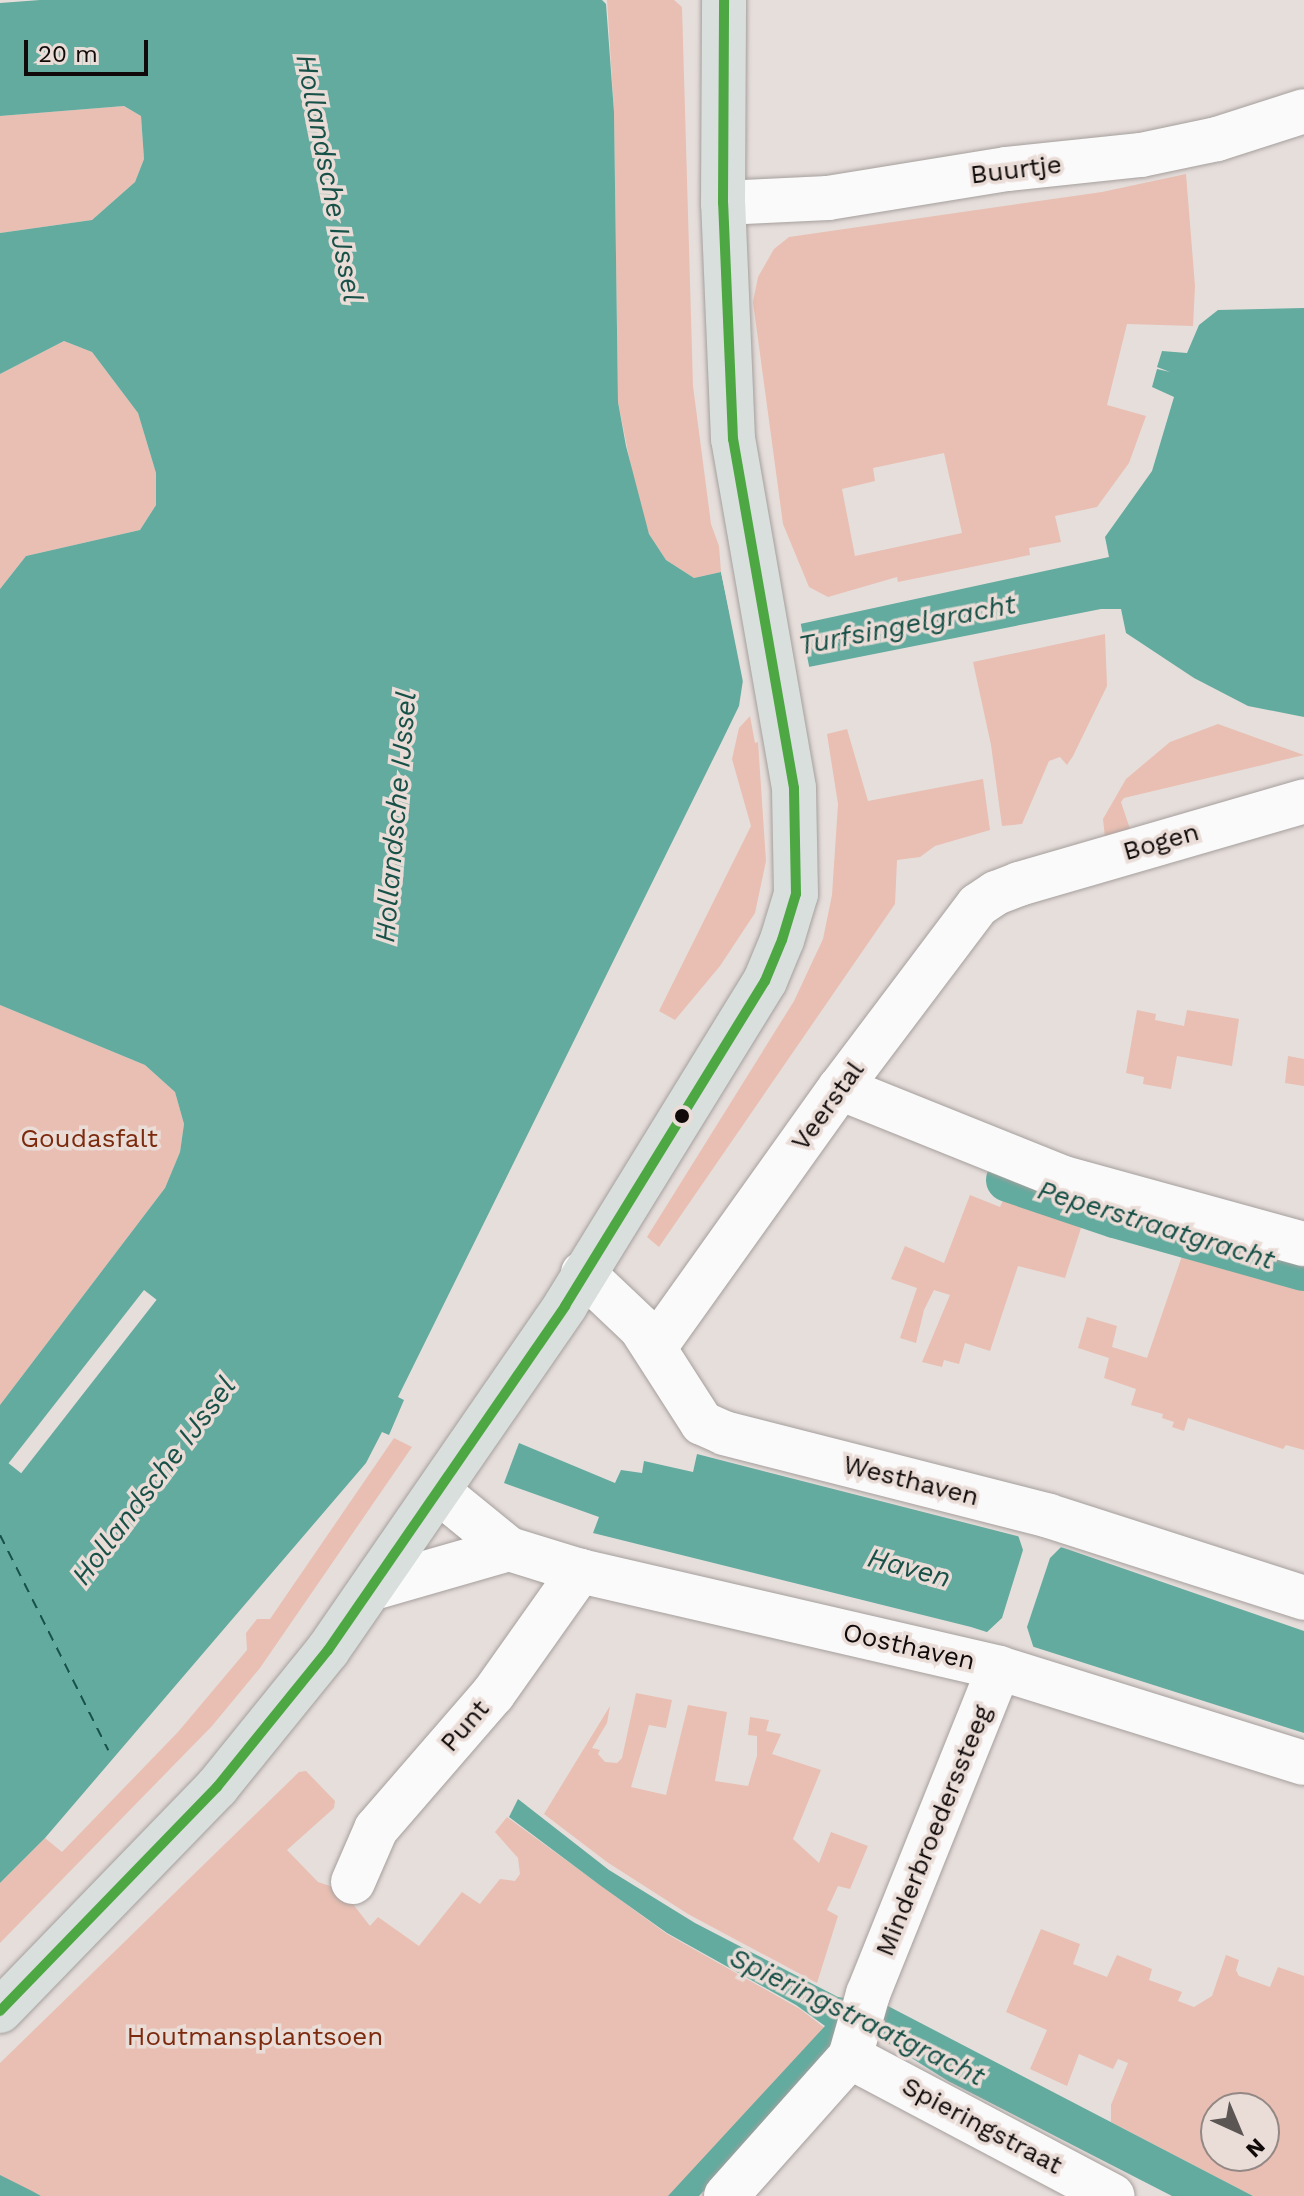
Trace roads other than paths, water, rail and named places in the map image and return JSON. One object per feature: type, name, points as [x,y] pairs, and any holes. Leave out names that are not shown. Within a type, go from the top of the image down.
[{"type":"main road","points":[[0,2011],[217,1787],[268,1729],[373,1588],[565,1306],[765,981],[782,940],[796,894],[794,788],[788,737],[733,439],[723,203],[724,0]]},
{"type":"street","name":"Buurtje","points":[[723,203],[828,198],[1007,169],[1141,155],[1217,139],[1304,111]]},
{"type":"street","name":"Bogen","points":[[1019,884],[1304,801]]},
{"type":"street","name":"Veerstal","points":[[655,1347],[840,1088],[978,905],[996,893],[1019,884]]},
{"type":"street","points":[[840,1088],[1064,1178],[1304,1244]]},
{"type":"street","name":"Westhaven","points":[[583,1273],[631,1318],[655,1347],[687,1405],[702,1423],[724,1433],[1049,1516],[1304,1598]]},
{"type":"street","name":"Oosthaven","points":[[439,1492],[509,1549],[580,1571],[999,1668],[1304,1763]]},
{"type":"street","points":[[373,1588],[509,1549]]},
{"type":"street","name":"Punt","points":[[353,1882],[376,1829],[493,1694],[580,1571]]},
{"type":"street","name":"Minderbroederssteeg","points":[[852,2047],[868,1994],[999,1668]]},
{"type":"street","points":[[726,2196],[852,2047]]},
{"type":"street","name":"Spieringstraat","points":[[852,2047],[1086,2190]]},
{"type":"water","points":[[40,0],[602,0],[606,4],[614,112],[618,402],[626,446],[649,534],[666,560],[694,578],[721,572],[735,638],[1109,557],[1105,537],[1152,471],[1174,397],[1152,387],[1157,369],[1170,372],[1157,367],[1162,351],[1187,353],[1199,325],[1218,310],[1304,308],[1304,717],[1248,706],[1194,678],[1126,633],[1121,609],[1101,609],[743,680],[739,706],[398,1397],[404,1400],[389,1435],[382,1432],[366,1463],[45,1838],[0,1883],[0,1405],[165,1188],[180,1152],[184,1124],[175,1092],[145,1065],[0,1005],[0,589],[26,556],[140,530],[156,505],[156,473],[138,413],[92,352],[64,341],[0,374],[0,233],[92,220],[135,182],[144,159],[141,116],[124,106],[0,116],[0,3]]},
{"type":"water","name":"Haven","points":[[519,1443],[615,1483],[621,1470],[642,1473],[644,1461],[693,1472],[697,1454],[1064,1548],[1304,1631],[1304,1733],[971,1627],[593,1533],[599,1517],[504,1483]]},
{"type":"water","name":"Spieringstraatgracht","points":[[518,1799],[609,1870],[695,1923],[838,1997],[886,2005],[1200,2168],[1200,2172],[1207,2172],[1253,2196],[1172,2196],[948,2081],[883,2040],[857,2028],[699,2196],[668,2196],[825,2026],[796,2005],[667,1933],[509,1817]]},
{"type":"water","points":[[0,2175],[32,2191],[41,2196],[0,2196]]},
{"type":"waterway","name":"Peperstraatgracht","points":[[1008,1180],[1115,1216],[1304,1269]]},
{"type":"water label","name":"Hollandsche IJssel","points":[[329,178]]},
{"type":"water label","name":"Turfsingelgracht","points":[[907,625]]},
{"type":"water label","name":"Hollandsche IJssel","points":[[396,817]]},
{"type":"water label","name":"Hollandsche IJssel","points":[[154,1481]]},
{"type":"park label","name":"Goudasfalt","points":[[89,1139]]},
{"type":"park label","name":"Houtmansplantsoen","points":[[255,2037]]}]
